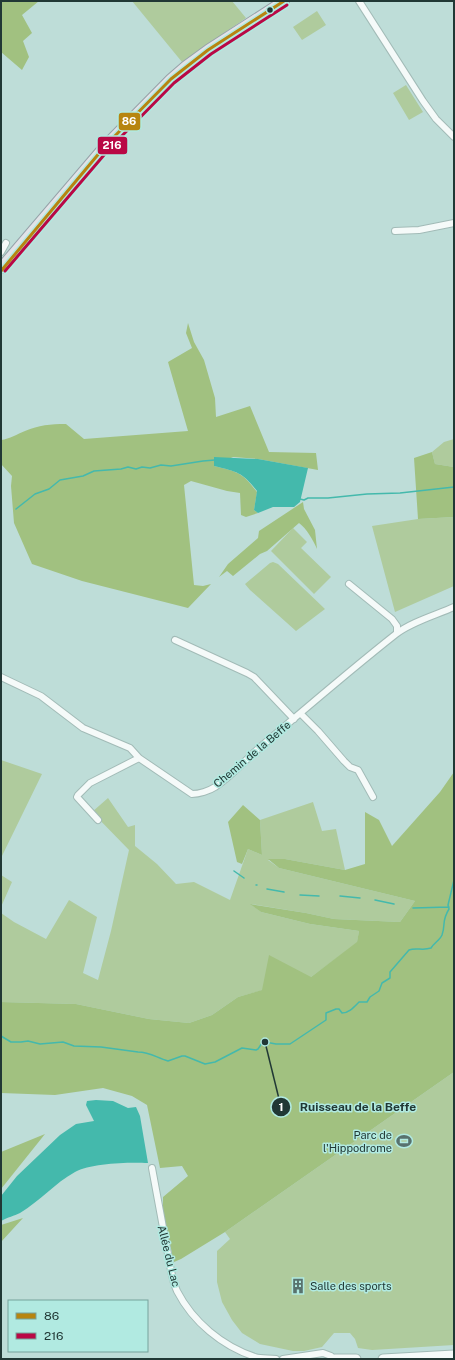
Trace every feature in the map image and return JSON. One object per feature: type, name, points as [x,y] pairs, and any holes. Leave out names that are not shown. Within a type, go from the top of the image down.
[{"type":"main road","points":[[1,270],[106,145],[149,100],[186,66],[284,1]]},
{"type":"street","points":[[359,1],[413,87],[436,119],[454,137]]},
{"type":"street","points":[[395,231],[419,230],[454,223]]},
{"type":"street","points":[[1,252],[6,243]]},
{"type":"street","points":[[349,584],[392,619],[397,626],[397,633]]},
{"type":"street","name":"Chemin de la Beffe","points":[[1,677],[41,696],[83,728],[130,748],[139,758],[192,794],[198,794],[213,788],[222,782],[248,758],[301,714],[323,692],[397,633],[454,607]]},
{"type":"street","points":[[175,640],[254,677],[294,719]]},
{"type":"street","points":[[301,714],[350,767],[358,770],[373,797]]},
{"type":"street","points":[[98,820],[80,801],[77,797],[78,795],[90,784],[139,758]]},
{"type":"street","name":"Allée du Lac","points":[[152,1168],[172,1275],[177,1290],[188,1307],[211,1334],[256,1357],[276,1359]]},
{"type":"street","points":[[283,1359],[308,1357],[323,1353],[335,1359],[356,1359]]},
{"type":"street","points":[[383,1359],[454,1355]]},
{"type":"shaded area","points":[[1,1],[39,1],[22,15],[32,33],[23,41],[29,57],[22,70],[1,52]]},
{"type":"shaded area","points":[[132,1],[232,1],[246,18],[182,62]]},
{"type":"shaded area","points":[[317,11],[326,25],[302,40],[293,27]]},
{"type":"shaded area","points":[[406,85],[423,112],[409,120],[393,93]]},
{"type":"shaded area","points":[[188,323],[194,342],[204,360],[215,398],[216,417],[250,406],[269,452],[316,453],[318,470],[258,459],[233,457],[214,466],[239,474],[247,480],[257,492],[254,510],[258,513],[246,517],[241,515],[240,493],[191,481],[184,485],[194,585],[203,586],[211,584],[188,608],[82,581],[32,564],[14,523],[11,486],[12,476],[1,464],[1,440],[10,438],[35,427],[55,424],[66,424],[84,439],[188,431],[168,362],[192,348],[186,333]]},
{"type":"shaded area","points":[[454,439],[454,467],[435,464],[432,452],[444,442]]},
{"type":"shaded area","points":[[432,452],[435,464],[454,467],[454,517],[418,519],[414,458]]},
{"type":"shaded area","points":[[214,457],[258,459],[308,468],[300,502],[294,507],[273,507],[258,513],[254,510],[257,491],[243,476],[214,466]]},
{"type":"shaded area","points":[[303,502],[304,509],[315,530],[317,549],[310,535],[299,523],[267,551],[260,554],[233,576],[227,571],[219,577],[228,564],[258,538],[259,531]]},
{"type":"shaded area","points":[[454,517],[454,586],[395,612],[372,526],[418,519]]},
{"type":"shaded area","points":[[293,528],[307,542],[301,548],[331,577],[314,594],[271,551]]},
{"type":"shaded area","points":[[273,562],[278,564],[325,609],[296,631],[245,584]]},
{"type":"shaded area","points":[[1,760],[42,774],[1,858]]},
{"type":"shaded area","points":[[454,772],[454,1072],[225,1232],[174,1262],[163,1214],[163,1197],[188,1176],[182,1166],[160,1168],[147,1105],[132,1096],[103,1088],[55,1095],[1,1093],[1,1002],[76,1004],[149,1019],[189,1023],[212,1015],[238,997],[262,990],[269,955],[311,977],[357,942],[359,931],[310,924],[261,912],[250,904],[334,919],[400,922],[415,901],[279,868],[268,859],[285,859],[345,870],[365,864],[365,812],[379,820],[392,846],[440,792]]},
{"type":"shaded area","points":[[108,798],[128,827],[135,825],[135,846],[157,864],[176,884],[194,882],[230,900],[248,849],[262,855],[260,820],[313,802],[322,831],[336,829],[345,870],[285,859],[268,860],[279,868],[415,901],[400,922],[334,919],[251,904],[261,912],[310,924],[359,931],[357,943],[311,977],[238,997],[212,1015],[189,1023],[149,1019],[76,1004],[1,1002],[1,913],[14,922],[46,939],[69,900],[97,917],[83,973],[98,980],[111,931],[129,850],[92,812]]},
{"type":"shaded area","points":[[243,805],[260,820],[262,855],[248,849],[242,864],[237,862],[228,822]]},
{"type":"shaded area","points":[[1,875],[12,882],[1,907]]},
{"type":"shaded area","name":"Parc de l'Hippodrome","points":[[454,1072],[454,1345],[372,1350],[358,1348],[355,1339],[350,1333],[334,1333],[322,1347],[304,1351],[293,1351],[260,1344],[242,1333],[232,1320],[222,1302],[217,1282],[217,1251],[230,1239],[225,1232]]},
{"type":"shaded area","points":[[87,1101],[113,1101],[128,1108],[136,1107],[140,1116],[148,1163],[110,1164],[82,1169],[68,1176],[20,1213],[1,1221],[1,1196],[17,1176],[60,1135],[76,1124],[94,1121],[86,1105]]},
{"type":"shaded area","points":[[45,1134],[1,1189],[1,1152]]},
{"type":"shaded area","points":[[23,1218],[1,1242],[1,1225]]},
{"type":"waterway","points":[[16,509],[35,494],[49,489],[60,480],[83,476],[94,471],[128,467],[136,469],[142,467],[150,468],[161,465],[171,466],[215,460]]},
{"type":"waterway","points":[[300,499],[304,500],[308,498],[400,493],[454,487]]},
{"type":"waterway","points":[[234,871],[244,878]]},
{"type":"waterway","points":[[1,1036],[11,1042],[28,1041],[40,1044],[63,1042],[74,1046],[101,1047],[142,1052],[168,1061],[185,1056],[205,1064],[215,1062],[242,1048],[256,1050],[262,1043],[265,1042],[290,1044],[326,1020],[326,1013],[336,1009],[339,1009],[342,1013],[345,1013],[359,1002],[367,1002],[370,997],[379,991],[382,983],[390,978],[390,972],[409,950],[431,948],[442,935],[444,920],[449,909],[448,905],[454,880]]},
{"type":"waterway","points":[[267,889],[284,892]]},
{"type":"waterway","points":[[300,895],[319,896]]},
{"type":"waterway","points":[[340,896],[360,898]]},
{"type":"waterway","points":[[375,900],[394,904]]},
{"type":"waterway","points":[[413,908],[449,907]]},
{"type":"transit line","name":"86","points":[[1,271],[106,145],[171,79],[208,50],[284,1]]},
{"type":"transit line","name":"216","points":[[5,271],[110,148],[174,83],[211,54],[287,5]]},
{"type":"place","name":"Ruisseau de la Beffe","points":[[265,1042]]},
{"type":"place","name":"Parc de l'Hippodrome","points":[[404,1141]]},
{"type":"place","name":"Salle des sports","points":[[298,1286]]}]
